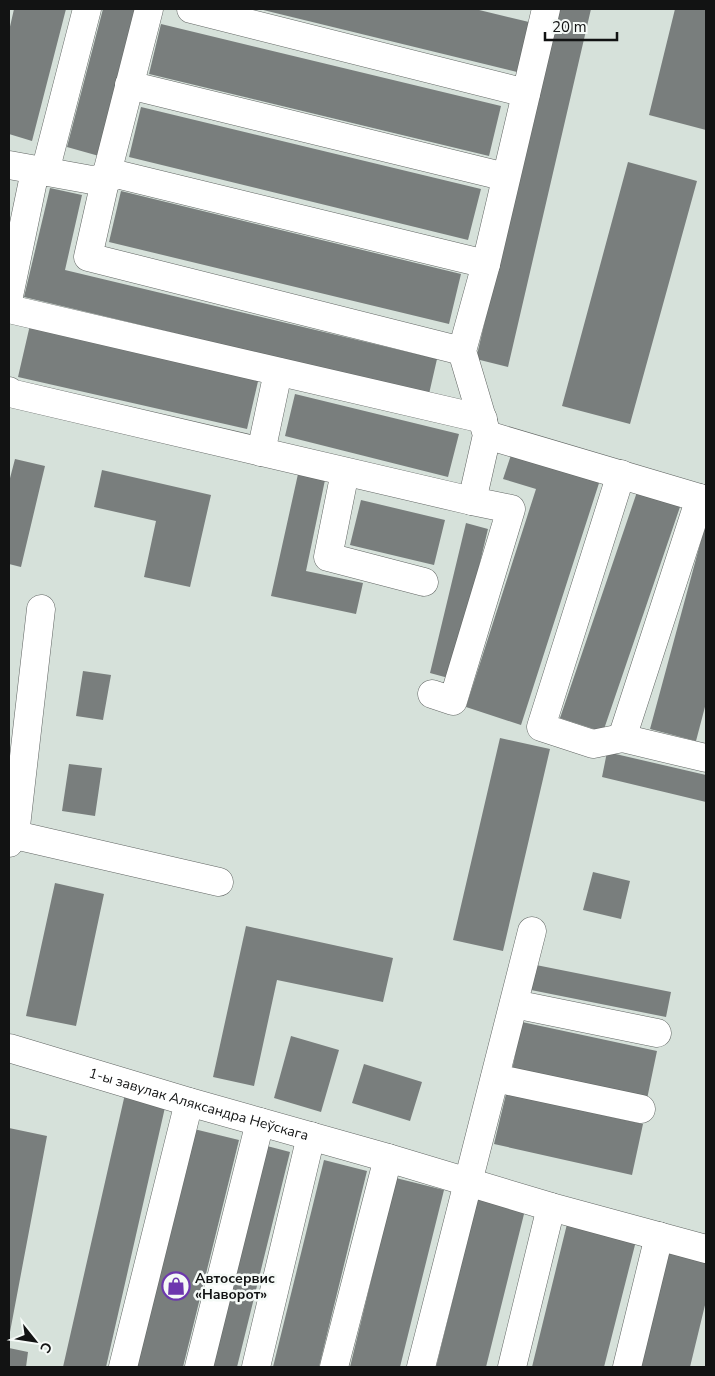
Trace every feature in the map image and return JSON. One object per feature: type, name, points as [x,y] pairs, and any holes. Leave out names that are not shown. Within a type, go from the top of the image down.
[{"type":"street","points":[[9,296],[40,172],[87,9]]},
{"type":"street","points":[[149,9],[106,177],[88,257],[462,351]]},
{"type":"street","points":[[191,9],[526,93]]},
{"type":"street","points":[[472,501],[485,427],[462,351],[486,264],[546,9]]},
{"type":"street","points":[[130,85],[506,177]]},
{"type":"street","points":[[9,165],[92,180],[120,175],[486,264]]},
{"type":"street","points":[[9,309],[278,372],[485,427],[621,474],[703,499],[622,738]]},
{"type":"street","points":[[261,452],[278,372]]},
{"type":"street","points":[[9,391],[10,393],[345,472],[511,509],[453,701],[432,694]]},
{"type":"street","points":[[345,472],[328,556],[424,582]]},
{"type":"street","points":[[621,474],[541,727],[593,744],[622,738],[706,758]]},
{"type":"street","points":[[41,609],[12,839],[219,882]]},
{"type":"street","points":[[421,1367],[532,931]]},
{"type":"street","points":[[514,1004],[657,1033]]},
{"type":"street","name":"1-ы завулак Аляксандра Неўскага","points":[[9,1048],[551,1207],[706,1248]]},
{"type":"street","points":[[494,1078],[641,1109]]},
{"type":"street","points":[[123,1367],[189,1102]]},
{"type":"street","points":[[199,1367],[260,1122]]},
{"type":"street","points":[[256,1367],[311,1136]]},
{"type":"street","points":[[334,1367],[388,1158]]},
{"type":"street","points":[[512,1367],[551,1207]]},
{"type":"street","points":[[627,1367],[659,1236]]},
{"type":"shaded area","points":[[9,9],[706,9],[706,1367],[9,1367]]},
{"type":"building","points":[[14,9],[66,9],[32,141],[9,134],[9,31]]},
{"type":"building","points":[[103,9],[138,9],[99,156],[67,147]]},
{"type":"building","points":[[259,9],[475,9],[529,22],[517,72]]},
{"type":"building","points":[[558,9],[591,9],[508,367],[476,359]]},
{"type":"building","points":[[675,9],[706,9],[706,130],[649,115]]},
{"type":"building","points":[[161,24],[501,106],[489,156],[149,74]]},
{"type":"building","points":[[141,107],[481,189],[468,240],[129,157]]},
{"type":"building","points":[[628,162],[697,181],[630,424],[562,406]]},
{"type":"building","points":[[50,188],[82,195],[65,270],[437,359],[429,394],[24,297]]},
{"type":"building","points":[[121,191],[461,274],[449,324],[109,242]]},
{"type":"building","points":[[30,325],[259,377],[247,429],[18,377]]},
{"type":"building","points":[[295,394],[459,434],[448,477],[285,436]]},
{"type":"building","points":[[512,452],[600,480],[521,725],[466,707],[536,489],[503,479]]},
{"type":"building","points":[[15,459],[45,466],[21,567],[9,564],[9,482]]},
{"type":"building","points":[[102,470],[211,495],[190,587],[144,577],[156,521],[94,507]]},
{"type":"building","points":[[298,474],[325,480],[306,571],[363,583],[356,614],[271,596]]},
{"type":"building","points":[[638,489],[681,504],[603,732],[560,718]]},
{"type":"building","points":[[361,500],[445,520],[434,565],[350,545]]},
{"type":"building","points":[[706,522],[706,703],[696,741],[650,729]]},
{"type":"building","points":[[466,523],[488,529],[452,679],[430,673]]},
{"type":"building","points":[[83,671],[111,675],[103,720],[76,716]]},
{"type":"building","points":[[500,738],[550,749],[503,951],[453,940]]},
{"type":"building","points":[[607,752],[706,775],[706,802],[602,777]]},
{"type":"building","points":[[69,764],[102,768],[95,816],[62,811]]},
{"type":"building","points":[[593,872],[630,881],[621,919],[583,910]]},
{"type":"building","points":[[55,883],[104,894],[76,1026],[26,1016]]},
{"type":"building","points":[[246,926],[393,958],[383,1002],[277,980],[254,1086],[213,1077]]},
{"type":"building","points":[[536,965],[671,992],[666,1017],[531,990]]},
{"type":"building","points":[[522,1022],[657,1051],[647,1099],[512,1070]]},
{"type":"building","points":[[291,1036],[339,1050],[321,1112],[274,1098]]},
{"type":"building","points":[[364,1064],[422,1082],[410,1121],[352,1103]]},
{"type":"building","points":[[125,1094],[166,1103],[106,1367],[63,1367]]},
{"type":"building","points":[[506,1094],[643,1124],[632,1175],[494,1144]]},
{"type":"building","points":[[9,1128],[47,1136],[10,1332],[9,1331]]},
{"type":"building","points":[[194,1129],[239,1140],[183,1367],[135,1367]]},
{"type":"building","points":[[267,1146],[290,1152],[237,1367],[212,1367]]},
{"type":"building","points":[[324,1160],[367,1171],[319,1367],[273,1367]]},
{"type":"building","points":[[396,1178],[444,1190],[400,1367],[350,1367]]},
{"type":"building","points":[[478,1198],[525,1210],[486,1367],[436,1367]]},
{"type":"building","points":[[568,1220],[637,1237],[604,1367],[532,1367]]},
{"type":"building","points":[[670,1245],[706,1254],[706,1301],[690,1367],[640,1367]]},
{"type":"building","points":[[9,1348],[28,1352],[26,1367],[9,1367]]},
{"type":"place","name":"Автосервис «Наворот»","points":[[176,1286]]}]
